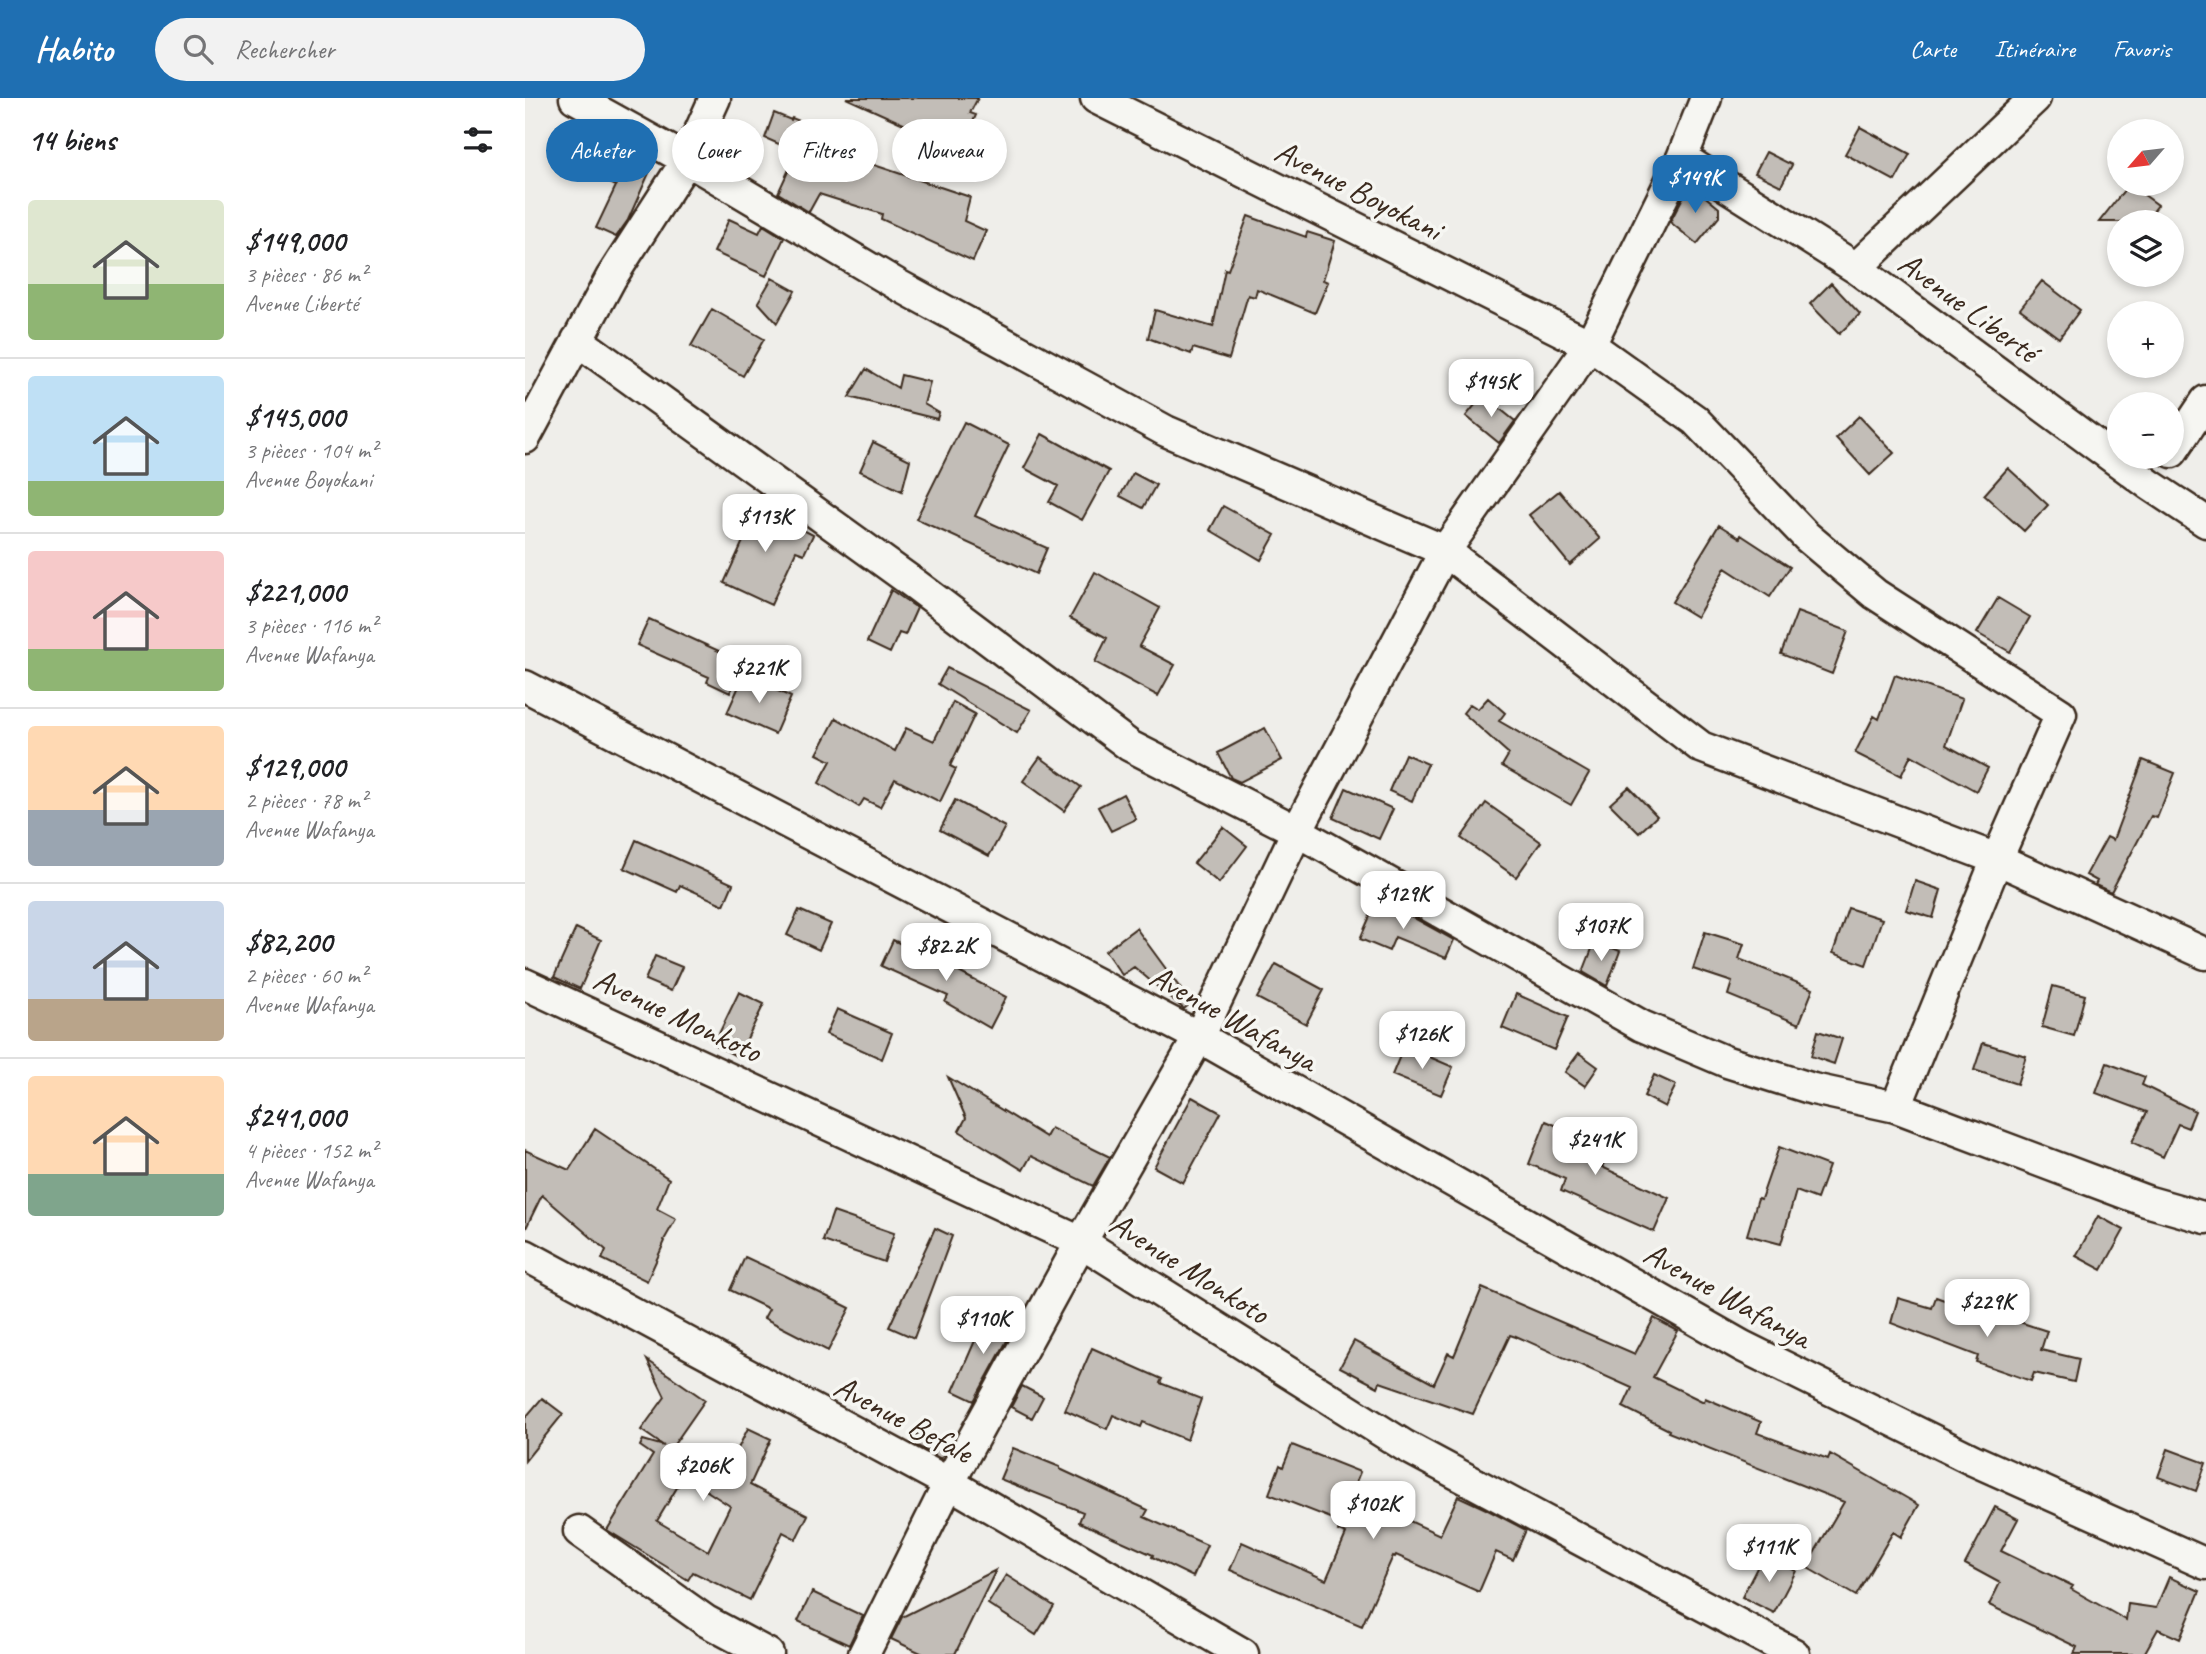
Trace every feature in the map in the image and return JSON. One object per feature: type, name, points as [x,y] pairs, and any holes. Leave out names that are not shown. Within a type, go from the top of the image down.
[{"type":"street","points":[[575,98],[672,152]]},
{"type":"street","points":[[706,119],[715,98]]},
{"type":"street","name":"Avenue Boyokani","points":[[1096,98],[1590,345],[1695,420],[1806,536],[1875,594],[2061,714],[1997,859]]},
{"type":"street","points":[[864,1654],[949,1483],[1081,1242],[1199,1037],[1297,831],[1445,551],[1590,345],[1682,158],[1706,98]]},
{"type":"street","points":[[1856,268],[2035,98]]},
{"type":"street","name":"Avenue Liberté","points":[[1682,158],[1856,268],[2150,485],[2206,522]]},
{"type":"street","points":[[529,419],[611,278],[673,182]]},
{"type":"street","points":[[724,182],[898,285],[1166,430],[1445,551],[1701,747],[1997,859],[2206,954]]},
{"type":"street","points":[[577,340],[905,578],[1130,746],[1297,831],[1642,1026],[1727,1062],[1813,1088],[1896,1107],[2146,1200],[2206,1218]]},
{"type":"street","points":[[2184,434],[2206,401]]},
{"type":"street","points":[[2150,485],[2161,469]]},
{"type":"street","name":"Avenue Wafanya","points":[[525,685],[1199,1037],[1742,1346],[1973,1460],[2206,1564]]},
{"type":"street","points":[[1896,1107],[1997,859]]},
{"type":"street","name":"Avenue Monkoto","points":[[525,984],[1081,1242],[1405,1446],[1794,1654]]},
{"type":"street","name":"Avenue Befale","points":[[525,1255],[949,1483],[1243,1654]]},
{"type":"street","points":[[579,1531],[706,1621],[768,1654]]},
{"type":"building","points":[[846,98],[978,98],[970,113],[976,115],[974,119],[892,119]]},
{"type":"building","points":[[774,113],[789,119],[778,119],[778,144],[765,138]]},
{"type":"building","points":[[1860,127],[1910,154],[1895,181],[1845,154]]},
{"type":"building","points":[[1766,152],[1792,165],[1781,186],[1755,173]]},
{"type":"building","points":[[878,166],[892,171],[892,182],[925,182],[970,197],[964,221],[986,231],[973,261],[881,219],[882,214],[819,194],[809,212],[778,193],[783,182],[878,182]]},
{"type":"building","points":[[608,182],[645,182],[628,220],[616,237],[596,228],[616,186]]},
{"type":"building","points":[[1690,184],[1719,208],[1719,217],[1697,244],[1670,222]]},
{"type":"building","points":[[2120,196],[2146,196],[2158,205],[2154,210],[2108,210]]},
{"type":"building","points":[[2107,212],[2107,222],[2099,222]]},
{"type":"building","points":[[1248,216],[1306,237],[1307,232],[1335,241],[1323,280],[1328,282],[1315,313],[1257,289],[1255,297],[1248,295],[1229,359],[1193,348],[1191,354],[1148,338],[1155,310],[1213,327],[1225,269],[1228,270]]},
{"type":"building","points":[[729,219],[759,233],[763,225],[784,238],[766,276],[714,252]]},
{"type":"building","points":[[772,278],[795,291],[777,323],[758,302]]},
{"type":"building","points":[[2042,281],[2080,310],[2059,338],[2020,309]]},
{"type":"building","points":[[1831,283],[1860,314],[1839,334],[1810,304]]},
{"type":"building","points":[[712,309],[764,339],[743,376],[691,346]]},
{"type":"building","points":[[866,369],[898,388],[901,375],[930,382],[924,404],[939,413],[937,419],[849,397]]},
{"type":"building","points":[[1483,395],[1515,421],[1499,443],[1466,416]]},
{"type":"building","points":[[1859,416],[1894,453],[1870,475],[1836,438]]},
{"type":"building","points":[[964,422],[1009,445],[975,516],[1047,548],[1036,574],[916,519]]},
{"type":"building","points":[[1042,434],[1109,471],[1082,520],[1049,502],[1058,486],[1024,468]]},
{"type":"building","points":[[873,442],[910,460],[902,491],[860,471]]},
{"type":"building","points":[[2008,468],[2048,505],[2024,531],[1984,495]]},
{"type":"building","points":[[1133,473],[1156,485],[1143,508],[1120,496]]},
{"type":"building","points":[[1559,491],[1600,539],[1570,565],[1529,515]]},
{"type":"building","points":[[749,502],[813,535],[804,554],[796,551],[771,605],[724,583],[749,528],[739,524]]},
{"type":"building","points":[[1223,506],[1275,535],[1261,560],[1210,530]]},
{"type":"building","points":[[1719,525],[1740,538],[1741,535],[1790,567],[1770,597],[1725,568],[1697,617],[1672,602]]},
{"type":"building","points":[[1095,572],[1160,608],[1139,646],[1175,665],[1158,696],[1095,662],[1107,638],[1070,618]]},
{"type":"building","points":[[891,590],[917,608],[905,635],[899,633],[890,653],[867,642]]},
{"type":"building","points":[[1998,598],[2030,617],[2010,652],[1977,633]]},
{"type":"building","points":[[1797,612],[1848,631],[1832,674],[1781,654]]},
{"type":"building","points":[[649,619],[743,662],[730,693],[707,682],[709,677],[637,645]]},
{"type":"building","points":[[947,668],[1031,710],[1017,733],[938,684]]},
{"type":"building","points":[[744,675],[791,697],[775,734],[727,713]]},
{"type":"building","points":[[1895,675],[1962,699],[1946,745],[1988,768],[1976,791],[1911,755],[1901,776],[1855,753],[1874,716],[1879,719]]},
{"type":"building","points":[[1488,698],[1505,713],[1499,721],[1589,773],[1571,805],[1502,766],[1509,754],[1463,713],[1470,704],[1478,709]]},
{"type":"building","points":[[953,702],[975,714],[950,766],[956,769],[940,802],[895,779],[880,807],[864,799],[859,807],[819,783],[831,761],[817,754],[836,718],[895,751],[906,728],[934,741]]},
{"type":"building","points":[[1265,728],[1282,760],[1240,782],[1231,778],[1218,753]]},
{"type":"building","points":[[1405,754],[1428,764],[1412,801],[1389,791]]},
{"type":"building","points":[[1040,757],[1081,787],[1064,811],[1023,781]]},
{"type":"building","points":[[2143,760],[2175,773],[2157,818],[2151,816],[2111,892],[2095,885],[2097,881],[2086,875],[2107,837],[2113,840]]},
{"type":"building","points":[[1629,787],[1657,816],[1639,833],[1610,804]]},
{"type":"building","points":[[1346,788],[1393,809],[1379,839],[1333,818]]},
{"type":"building","points":[[1123,794],[1136,819],[1111,831],[1098,807]]},
{"type":"building","points":[[955,800],[1005,827],[989,856],[940,830]]},
{"type":"building","points":[[1486,803],[1541,842],[1516,877],[1461,838]]},
{"type":"building","points":[[1223,827],[1247,846],[1219,883],[1194,863]]},
{"type":"building","points":[[636,840],[733,884],[724,905],[680,885],[677,892],[624,868]]},
{"type":"building","points":[[1915,881],[1941,890],[1933,918],[1906,910]]},
{"type":"building","points":[[1378,898],[1454,940],[1446,958],[1395,937],[1389,951],[1360,939]]},
{"type":"building","points":[[1848,908],[1882,919],[1866,965],[1833,953]]},
{"type":"building","points":[[799,910],[831,924],[819,950],[787,935]]},
{"type":"building","points":[[576,928],[601,940],[580,989],[554,977]]},
{"type":"building","points":[[1136,928],[1191,1003],[1184,1009],[1134,967],[1122,975],[1105,951]]},
{"type":"building","points":[[1705,932],[1744,944],[1739,959],[1813,989],[1799,1024],[1728,995],[1732,982],[1693,969]]},
{"type":"building","points":[[893,940],[1006,997],[990,1028],[945,1002],[948,996],[881,966]]},
{"type":"building","points":[[1595,941],[1620,951],[1607,986],[1583,972]]},
{"type":"building","points":[[655,956],[682,967],[671,991],[645,980]]},
{"type":"building","points":[[1276,964],[1324,990],[1306,1024],[1257,998]]},
{"type":"building","points":[[2053,986],[2085,995],[2074,1036],[2042,1027]]},
{"type":"building","points":[[739,992],[764,1004],[738,1057],[714,1044]]},
{"type":"building","points":[[1516,994],[1568,1017],[1554,1050],[1502,1028]]},
{"type":"building","points":[[837,1009],[892,1033],[882,1059],[826,1034]]},
{"type":"building","points":[[1818,1031],[1842,1039],[1834,1064],[1811,1056]]},
{"type":"building","points":[[1983,1043],[2026,1056],[2017,1084],[1974,1070]]},
{"type":"building","points":[[1404,1046],[1453,1067],[1441,1095],[1392,1075]]},
{"type":"building","points":[[1579,1053],[1598,1067],[1585,1086],[1565,1072]]},
{"type":"building","points":[[2107,1063],[2145,1077],[2142,1085],[2195,1111],[2188,1128],[2178,1124],[2163,1157],[2132,1142],[2147,1112],[2096,1093]]},
{"type":"building","points":[[1654,1075],[1676,1085],[1665,1107],[1644,1096]]},
{"type":"building","points":[[948,1077],[1046,1137],[1051,1128],[1110,1157],[1093,1186],[1031,1156],[1023,1170],[959,1131],[966,1118]]},
{"type":"building","points":[[1192,1097],[1221,1113],[1183,1183],[1154,1167]]},
{"type":"building","points":[[1546,1121],[1610,1149],[1602,1167],[1669,1198],[1654,1232],[1561,1191],[1565,1179],[1529,1164]]},
{"type":"building","points":[[595,1129],[669,1179],[657,1209],[676,1219],[647,1281],[602,1259],[606,1250],[542,1195],[525,1230],[525,1150],[569,1170]]},
{"type":"building","points":[[1779,1147],[1829,1166],[1817,1199],[1796,1191],[1781,1244],[1747,1235],[1758,1198],[1761,1199]]},
{"type":"building","points":[[833,1212],[894,1233],[884,1262],[823,1241]]},
{"type":"building","points":[[2098,1216],[2124,1230],[2102,1270],[2076,1256]]},
{"type":"building","points":[[935,1228],[952,1236],[914,1338],[889,1327]]},
{"type":"building","points":[[745,1257],[850,1308],[828,1351],[764,1318],[769,1309],[730,1290]]},
{"type":"building","points":[[1482,1288],[1635,1354],[1654,1318],[1678,1331],[1653,1377],[1704,1402],[1705,1398],[1761,1422],[1757,1433],[1828,1459],[1830,1454],[1919,1505],[1901,1537],[1893,1532],[1856,1596],[1806,1567],[1844,1502],[1668,1432],[1669,1430],[1623,1407],[1632,1388],[1516,1336],[1510,1335],[1473,1414],[1380,1382],[1378,1387],[1340,1367],[1354,1341],[1434,1384],[1448,1353],[1454,1356]]},
{"type":"building","points":[[1936,1297],[1991,1317],[1992,1313],[2047,1331],[2041,1350],[2079,1359],[2074,1382],[2034,1373],[2031,1381],[1976,1362],[1978,1356],[1891,1323],[1898,1298],[1932,1308]]},
{"type":"building","points":[[987,1313],[1015,1326],[974,1401],[953,1391]]},
{"type":"building","points":[[1092,1348],[1162,1379],[1160,1383],[1201,1399],[1187,1440],[1143,1422],[1141,1427],[1113,1415],[1107,1429],[1065,1410]]},
{"type":"building","points":[[647,1360],[705,1400],[671,1449],[729,1467],[748,1428],[771,1439],[750,1485],[808,1515],[796,1539],[783,1532],[750,1600],[693,1572],[688,1580],[607,1530],[653,1455],[640,1446],[643,1440],[664,1446],[641,1430],[665,1397]],"holes":[[[684,1476],[730,1506],[708,1551],[657,1521]]]},
{"type":"building","points":[[1022,1386],[1043,1397],[1032,1418],[1011,1407]]},
{"type":"building","points":[[542,1398],[563,1414],[525,1461],[525,1418]]},
{"type":"building","points":[[919,1430],[948,1445],[941,1459],[912,1443]]},
{"type":"building","points":[[1292,1445],[1360,1472],[1351,1494],[1440,1535],[1458,1496],[1486,1509],[1526,1530],[1513,1560],[1496,1552],[1479,1592],[1393,1556],[1362,1626],[1230,1570],[1242,1542],[1326,1580],[1346,1534],[1338,1531],[1341,1522],[1269,1494],[1280,1465],[1283,1467]]},
{"type":"building","points":[[1013,1448],[1060,1467],[1148,1510],[1144,1517],[1207,1545],[1193,1577],[1152,1557],[1153,1555],[1079,1522],[1083,1512],[1000,1479]]},
{"type":"building","points":[[2168,1449],[2206,1463],[2196,1491],[2158,1477]]},
{"type":"building","points":[[1995,1507],[2018,1519],[2001,1551],[2073,1586],[2071,1589],[2126,1620],[2128,1604],[2156,1608],[2169,1577],[2200,1591],[2180,1639],[2158,1629],[2144,1654],[2074,1654],[2077,1647],[1989,1605],[2000,1583],[1965,1564]]},
{"type":"building","points":[[1764,1554],[1796,1571],[1774,1613],[1742,1597]]},
{"type":"building","points":[[996,1570],[955,1654],[923,1654],[891,1639],[902,1617]]},
{"type":"building","points":[[1006,1575],[1054,1606],[1036,1635],[988,1604]]},
{"type":"building","points":[[812,1592],[863,1616],[849,1645],[798,1621]]}]
